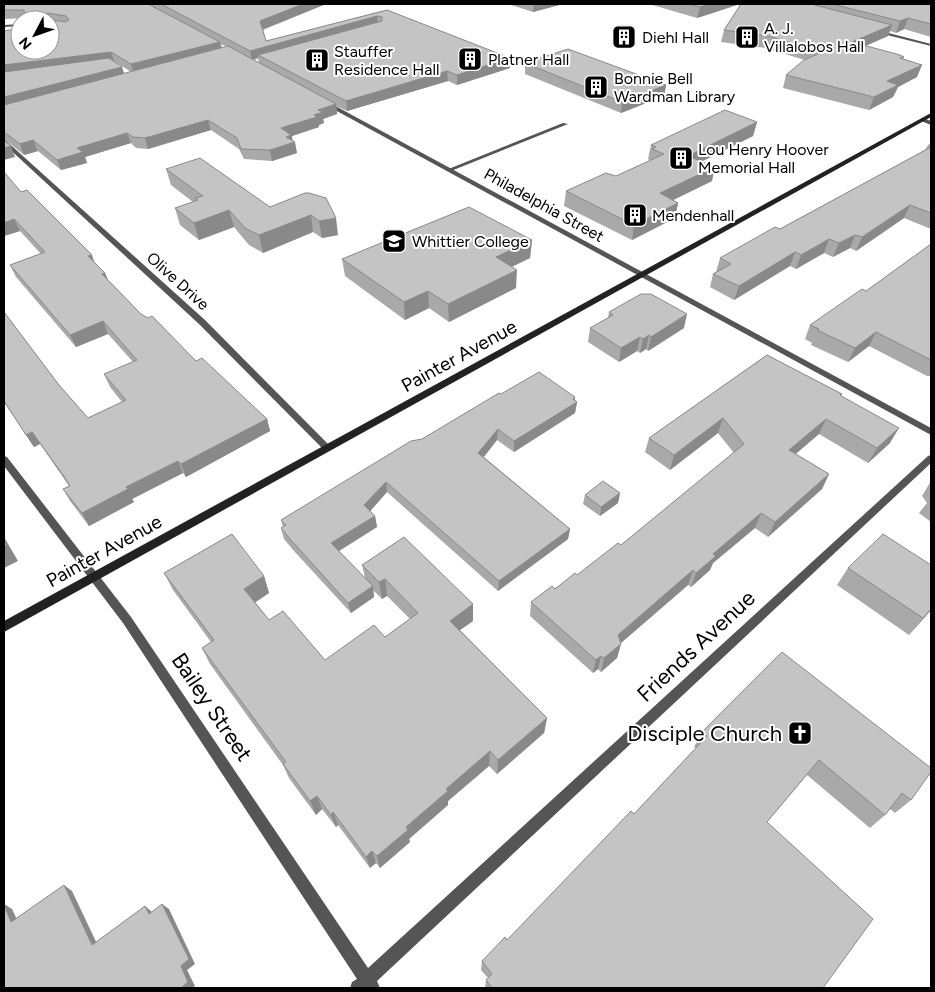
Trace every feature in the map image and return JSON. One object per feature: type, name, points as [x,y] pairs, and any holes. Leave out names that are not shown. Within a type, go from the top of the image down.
[{"type":"main road","name":"Painter Avenue","points":[[4,627],[931,115]]},
{"type":"street","points":[[868,28],[931,45]]},
{"type":"street","name":"Philadelphia Street","points":[[317,99],[640,276],[931,432]]},
{"type":"street","points":[[923,120],[931,123]]},
{"type":"street","points":[[449,170],[565,124]]},
{"type":"street","name":"Olive Drive","points":[[4,141],[202,322],[328,448]]},
{"type":"street","name":"Friends Avenue","points":[[366,986],[931,458]]},
{"type":"street","name":"Bailey Street","points":[[4,459],[128,620],[366,986]]},
{"type":"building","points":[[4,4],[148,4],[220,42],[131,64],[111,52],[60,58],[60,21],[69,20],[66,16],[60,15],[60,10],[4,10]]},
{"type":"building","points":[[161,4],[303,4],[260,21],[266,41],[387,10],[510,58],[457,75],[447,71],[346,101],[258,55],[382,21],[382,17],[377,16],[250,51]]},
{"type":"building","points":[[688,4],[710,4],[700,7]]},
{"type":"building","points":[[741,4],[811,4],[892,25],[852,42],[900,55],[904,57],[900,58],[922,65],[887,81],[898,85],[874,97],[786,75],[804,60],[823,52],[768,36],[724,30]]},
{"type":"building","points":[[832,4],[931,4],[931,24],[908,18],[900,21]]},
{"type":"building","points":[[10,30],[10,60],[45,60],[4,65],[4,31]]},
{"type":"building","points":[[228,46],[336,104],[318,110],[323,112],[314,115],[317,117],[281,128],[291,135],[286,137],[295,142],[270,150],[241,149],[237,138],[208,120],[145,138],[133,137],[127,133],[77,148],[83,152],[57,160],[33,140],[20,144],[4,132],[4,105]]},
{"type":"building","points":[[568,49],[666,85],[622,102],[525,63]]},
{"type":"building","points":[[109,58],[122,67],[4,97],[4,72]]},
{"type":"building","points":[[725,110],[757,122],[688,156],[715,167],[660,193],[678,203],[634,225],[566,191],[606,173],[616,176],[664,154],[652,149],[656,147],[651,145]]},
{"type":"building","points":[[4,140],[11,146],[4,148]]},
{"type":"building","points":[[931,147],[931,213],[910,205],[862,237],[855,235],[839,243],[829,239],[801,255],[795,252],[739,286],[713,274],[731,264],[720,258],[775,227],[780,229]]},
{"type":"building","points":[[200,158],[270,207],[309,193],[326,198],[336,218],[319,221],[311,215],[259,235],[245,228],[229,210],[194,223],[175,208],[198,200],[195,198],[203,196],[166,169]]},
{"type":"building","points":[[4,172],[21,192],[27,190],[92,255],[88,256],[105,273],[102,274],[141,314],[148,318],[152,316],[196,361],[202,358],[267,419],[181,464],[178,461],[126,487],[128,489],[82,513],[63,489],[70,486],[63,475],[32,432],[26,435],[4,401],[4,312],[59,385],[88,418],[126,400],[104,374],[137,360],[103,321],[70,335],[10,265],[45,252],[14,219],[4,223]]},
{"type":"building","points":[[469,207],[532,240],[496,257],[517,270],[448,304],[428,291],[404,302],[342,259]]},
{"type":"building","points":[[931,244],[931,360],[876,332],[855,348],[810,325],[862,289],[866,291]]},
{"type":"building","points":[[641,294],[651,294],[687,314],[651,337],[649,335],[643,339],[640,337],[621,348],[590,328],[613,315],[609,312]]},
{"type":"building","points":[[767,355],[842,394],[840,395],[899,428],[877,448],[826,419],[789,450],[829,474],[775,522],[761,513],[713,554],[716,556],[696,573],[693,570],[618,635],[621,644],[604,658],[601,656],[596,660],[531,602],[552,586],[555,589],[575,573],[577,575],[618,543],[621,545],[744,444],[723,418],[674,455],[649,438]]},
{"type":"building","points":[[539,372],[575,397],[573,399],[577,402],[514,441],[498,429],[478,453],[570,529],[499,581],[386,482],[364,505],[375,516],[331,543],[373,586],[348,603],[281,528],[286,525],[281,520],[411,441],[422,439],[499,393],[501,394]]},
{"type":"building","points":[[603,481],[620,493],[601,507],[585,495]]},
{"type":"building","points":[[232,534],[264,576],[244,589],[269,620],[283,611],[325,660],[374,625],[385,637],[418,613],[385,579],[379,582],[362,565],[404,537],[473,604],[450,621],[547,718],[498,760],[490,751],[406,827],[408,830],[377,856],[372,851],[366,857],[333,812],[331,815],[317,796],[310,801],[283,764],[286,762],[202,648],[214,640],[164,573]]},
{"type":"building","points":[[883,534],[931,565],[931,609],[923,618],[848,568]]},
{"type":"building","points":[[782,652],[931,768],[931,772],[911,800],[902,793],[885,815],[819,760],[767,822],[873,919],[823,988],[492,988],[486,980],[492,974],[482,961],[505,937],[507,940],[631,811],[634,814],[707,736],[702,732]]},
{"type":"building","points":[[64,885],[92,945],[145,906],[149,914],[162,904],[189,959],[181,966],[188,982],[181,988],[4,988],[4,905],[11,922]]},
{"type":"place","name":"Diehl Hall","points":[[624,37]]},
{"type":"place","name":"A. J. Villalobos Hall","points":[[747,37]]},
{"type":"place","name":"Platner Hall","points":[[470,59]]},
{"type":"place","name":"Stauffer Residence Hall","points":[[317,60]]},
{"type":"place","name":"Bonnie Bell Wardman Library","points":[[596,87]]},
{"type":"place","name":"Lou Henry Hoover Memorial Hall","points":[[681,158]]},
{"type":"place","name":"Mendenhall","points":[[635,215]]},
{"type":"place","name":"Whittier College","points":[[394,241]]},
{"type":"place","name":"Disciple Church","points":[[800,733]]}]
